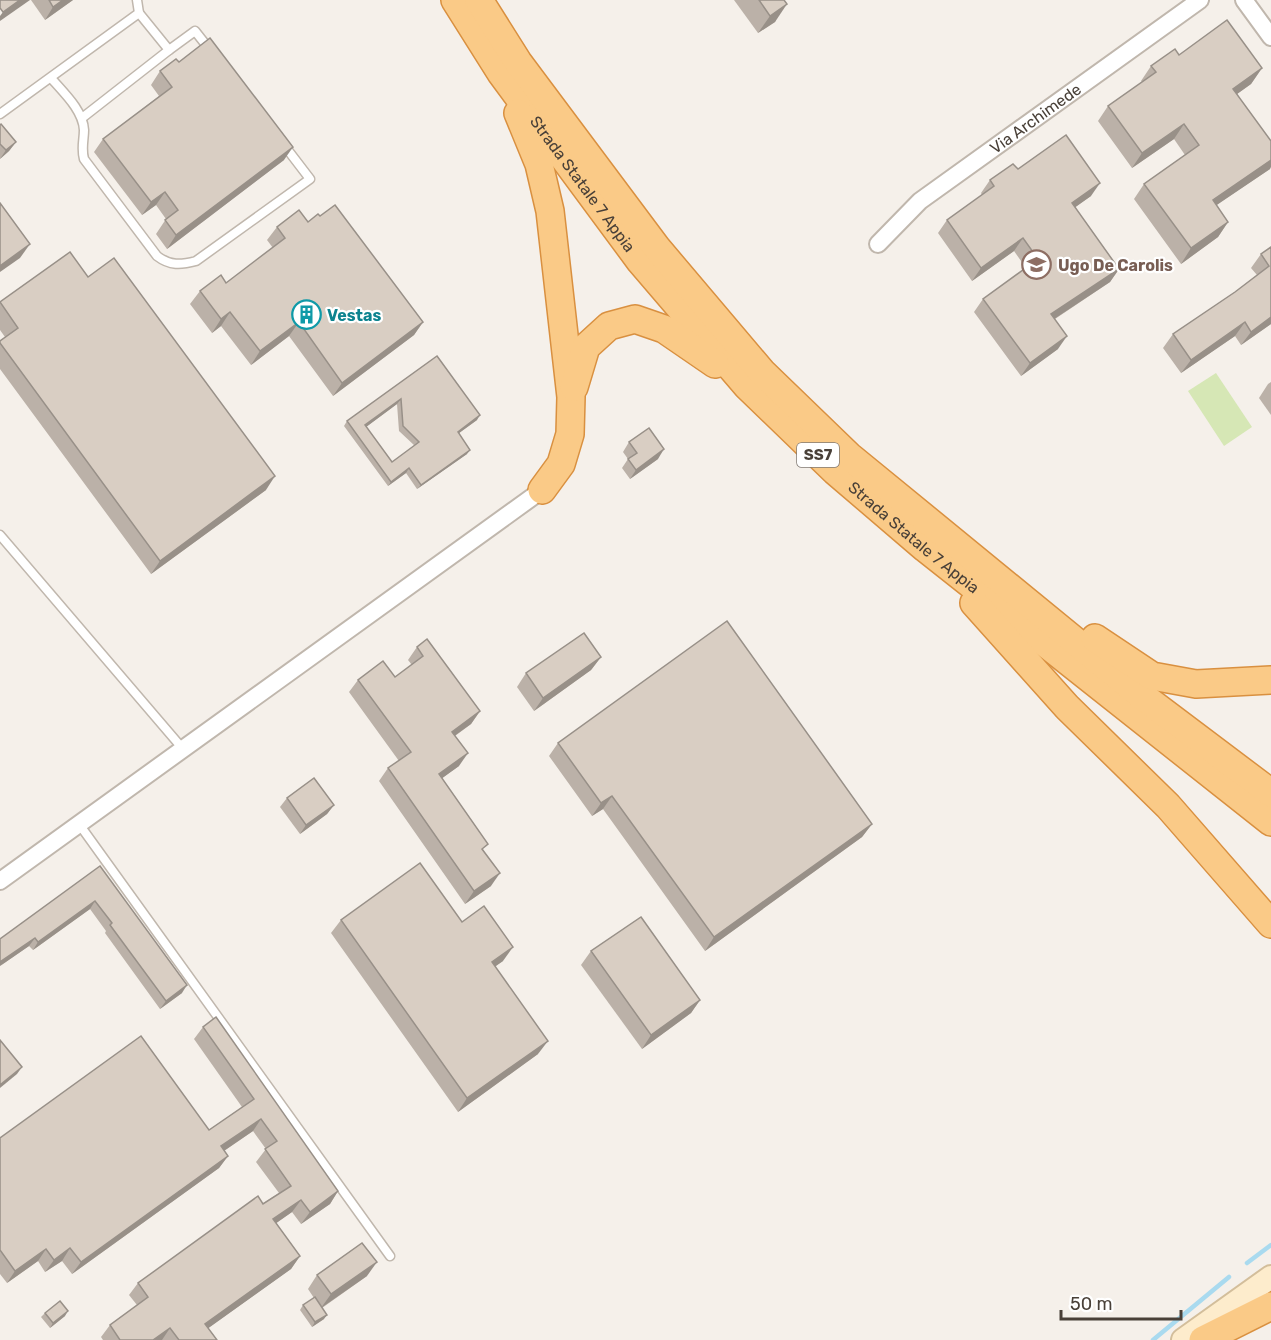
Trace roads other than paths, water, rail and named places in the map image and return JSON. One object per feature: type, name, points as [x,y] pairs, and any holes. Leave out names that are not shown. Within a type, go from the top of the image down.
[{"type":"highway","name":"Strada Statale 7 Appia","points":[[455,0],[501,73],[640,261],[747,386],[835,471],[925,548],[1271,822]]},
{"type":"highway","name":"Strada Statale 7 Appia","points":[[479,0],[518,62],[657,248],[762,372],[849,456],[1141,695],[1271,793]]},
{"type":"highway","points":[[501,73],[539,164],[550,211],[570,397],[570,434],[561,464],[542,490]]},
{"type":"highway","points":[[570,397],[586,347],[609,326],[635,319],[664,329],[747,386]]},
{"type":"highway","points":[[925,548],[1067,706],[1168,806],[1271,924]]},
{"type":"highway","points":[[976,561],[1152,676],[1196,684],[1271,680]]},
{"type":"highway","points":[[1203,1340],[1271,1306]]},
{"type":"main road","points":[[1184,1340],[1271,1277]]},
{"type":"street","name":"Via Archimede","points":[[878,244],[920,201],[1200,0]]},
{"type":"street","points":[[1244,0],[1271,37]]},
{"type":"street","points":[[0,881],[542,490]]},
{"type":"lane","points":[[137,0],[139,13],[169,50]]},
{"type":"lane","points":[[0,114],[139,13]]},
{"type":"lane","points":[[82,118],[195,31],[217,58]]},
{"type":"lane","points":[[51,78],[82,118],[84,159],[157,256],[166,263],[175,265],[196,261],[310,179],[281,142]]},
{"type":"lane","points":[[0,535],[183,750]]},
{"type":"lane","points":[[79,824],[390,1256]]},
{"type":"waterway","points":[[1247,1263],[1271,1245]]},
{"type":"waterway","points":[[1153,1340],[1229,1277]]},
{"type":"place","name":"Ugo De Carolis","points":[[1037,265]]},
{"type":"place","name":"Vestas","points":[[306,315]]}]
